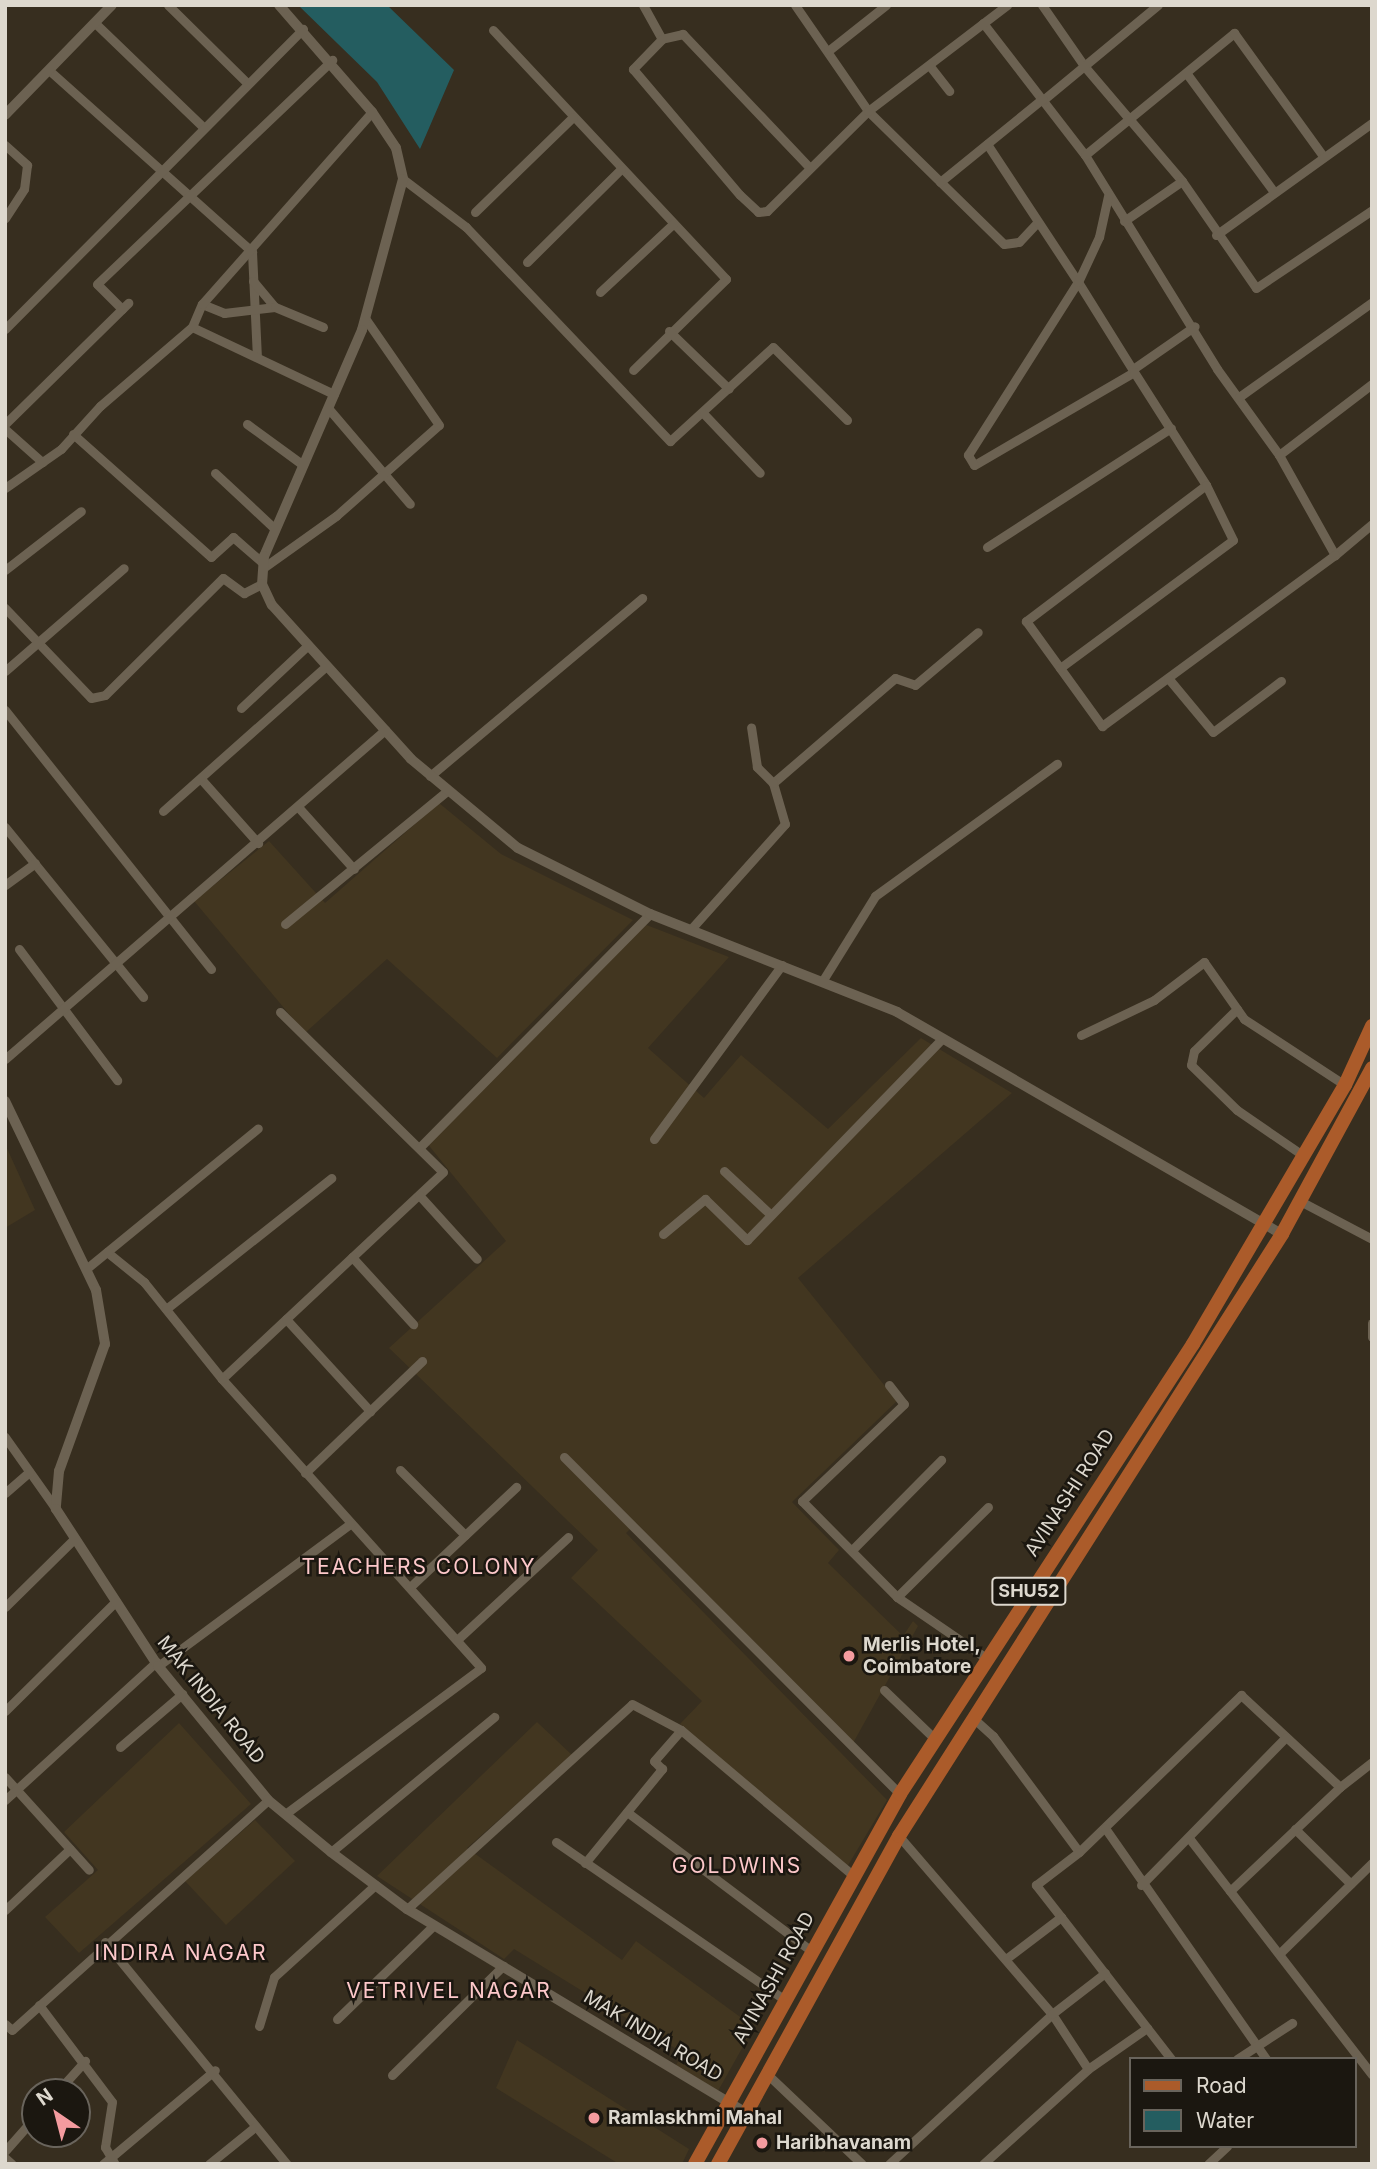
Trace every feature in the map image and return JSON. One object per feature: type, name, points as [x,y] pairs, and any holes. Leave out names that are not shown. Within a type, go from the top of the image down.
[{"type":"main road","name":"AVINASHI ROAD","points":[[695,2164],[810,1950],[900,1794],[1266,1225],[1345,1086],[1372,1026]]},
{"type":"main road","name":"AVINASHI ROAD","points":[[718,2164],[764,2071],[899,1836],[1282,1234],[1368,1090],[1372,1068]]},
{"type":"street","points":[[5,115],[51,72],[112,5]]},
{"type":"street","points":[[168,5],[248,84]]},
{"type":"street","points":[[279,5],[332,60],[372,112],[396,148],[403,179],[365,318],[275,529],[263,566],[262,583],[307,646],[430,776],[518,848],[650,914],[822,980],[943,1038],[1282,1234]]},
{"type":"street","points":[[643,5],[662,39]]},
{"type":"street","points":[[795,5],[868,111],[1004,244],[1019,242],[1036,224]]},
{"type":"street","points":[[828,51],[886,5]]},
{"type":"street","points":[[810,168],[683,34],[662,39],[632,73],[758,212],[766,211],[810,168],[868,111],[1007,5]]},
{"type":"street","points":[[1042,5],[1085,67],[1135,119],[1182,181],[1216,235],[1256,288],[1372,210]]},
{"type":"street","points":[[940,182],[1085,67],[1158,5]]},
{"type":"street","points":[[95,23],[204,128]]},
{"type":"street","points":[[983,23],[1086,155],[1124,221],[1279,455],[1335,555]]},
{"type":"street","points":[[5,328],[303,29]]},
{"type":"street","points":[[493,30],[621,170],[726,279],[669,331],[633,370]]},
{"type":"street","points":[[1086,155],[1240,34],[1323,156]]},
{"type":"street","points":[[42,462],[5,426],[125,306],[97,284],[332,60]]},
{"type":"street","points":[[929,65],[949,91]]},
{"type":"street","points":[[51,72],[159,173],[252,252],[257,358]]},
{"type":"street","points":[[1187,74],[1274,192]]},
{"type":"street","points":[[5,488],[42,462],[192,327],[202,304],[252,252],[372,112]]},
{"type":"street","points":[[475,212],[573,117]]},
{"type":"street","points":[[1216,235],[1371,124]]},
{"type":"street","points":[[986,144],[1171,428],[1206,485],[1233,540],[1059,668]]},
{"type":"street","points":[[5,145],[27,165],[24,189],[5,218]]},
{"type":"street","points":[[527,262],[621,170]]},
{"type":"street","points":[[403,179],[466,226],[670,441],[704,414],[773,347],[846,420]]},
{"type":"street","points":[[1124,221],[1182,181]]},
{"type":"street","points":[[1108,196],[1099,237],[1078,282],[970,459],[981,464],[1133,371],[1195,326]]},
{"type":"street","points":[[600,292],[673,224]]},
{"type":"street","points":[[253,281],[275,307],[323,327]]},
{"type":"street","points":[[1239,397],[1372,302]]},
{"type":"street","points":[[202,304],[224,313],[275,307]]},
{"type":"street","points":[[263,566],[384,474],[439,425],[365,318]]},
{"type":"street","points":[[192,327],[334,394]]},
{"type":"street","points":[[669,331],[729,389]]},
{"type":"street","points":[[1279,455],[1372,384]]},
{"type":"street","points":[[328,408],[410,504]]},
{"type":"street","points":[[704,414],[760,473]]},
{"type":"street","points":[[247,424],[303,465]]},
{"type":"street","points":[[987,547],[1171,428]]},
{"type":"street","points":[[73,434],[211,557],[233,537],[263,566]]},
{"type":"street","points":[[215,473],[275,529]]},
{"type":"street","points":[[1206,485],[1026,621],[1102,726],[1335,555],[1372,524]]},
{"type":"street","points":[[5,570],[81,511]]},
{"type":"street","points":[[5,671],[124,568]]},
{"type":"street","points":[[5,608],[91,698],[105,695],[223,578],[244,593],[262,583]]},
{"type":"street","points":[[430,776],[642,598]]},
{"type":"street","points":[[773,783],[895,678],[915,685],[978,632]]},
{"type":"street","points":[[241,708],[307,646]]},
{"type":"street","points":[[163,811],[325,667]]},
{"type":"street","points":[[1168,678],[1213,732],[1281,681]]},
{"type":"street","points":[[5,710],[211,969]]},
{"type":"street","points":[[691,929],[785,824],[773,783],[757,767],[751,727]]},
{"type":"street","points":[[5,1059],[299,808],[385,730]]},
{"type":"street","points":[[822,980],[875,896],[1057,764]]},
{"type":"street","points":[[201,779],[258,843]]},
{"type":"street","points":[[285,924],[447,791]]},
{"type":"street","points":[[299,808],[354,869]]},
{"type":"street","points":[[5,827],[143,997]]},
{"type":"street","points":[[5,884],[36,863]]},
{"type":"street","points":[[419,1148],[650,914]]},
{"type":"street","points":[[19,949],[117,1080]]},
{"type":"street","points":[[1082,1035],[1154,1000],[1200,961],[1237,1009],[1345,1086]]},
{"type":"street","points":[[654,1139],[782,965]]},
{"type":"street","points":[[1237,1009],[1194,1051],[1191,1065],[1237,1110],[1304,1156]]},
{"type":"street","points":[[222,1379],[443,1172],[280,1013]]},
{"type":"street","points":[[663,1234],[705,1199],[747,1240],[943,1038]]},
{"type":"street","points":[[5,1101],[86,1269],[105,1344],[59,1472],[56,1508]]},
{"type":"street","points":[[86,1269],[258,1128]]},
{"type":"street","points":[[724,1171],[771,1215]]},
{"type":"street","points":[[166,1309],[331,1178]]},
{"type":"street","points":[[419,1195],[477,1259]]},
{"type":"street","points":[[1300,1201],[1372,1240]]},
{"type":"street","points":[[107,1252],[166,1309],[222,1379],[350,1524],[458,1639],[481,1668],[285,1814]]},
{"type":"street","points":[[352,1257],[413,1324]]},
{"type":"street","points":[[286,1319],[370,1411]]},
{"type":"street","points":[[1372,1323],[1372,1337]]},
{"type":"street","points":[[305,1473],[422,1361]]},
{"type":"street","points":[[889,1385],[904,1404],[802,1501],[853,1548],[897,1597],[986,1658]]},
{"type":"street","points":[[5,1437],[56,1508]]},
{"type":"street","points":[[564,1457],[900,1794]]},
{"type":"street","points":[[853,1548],[941,1460]]},
{"type":"street","points":[[400,1470],[465,1535]]},
{"type":"street","points":[[5,1493],[29,1472]]},
{"type":"street","points":[[410,1587],[516,1487]]},
{"type":"street","points":[[897,1597],[988,1507]]},
{"type":"street","name":"MAK INDIA ROAD","points":[[56,1508],[157,1664],[268,1800],[407,1909],[745,2112]]},
{"type":"street","points":[[5,1800],[157,1664],[350,1524]]},
{"type":"street","points":[[458,1639],[568,1537]]},
{"type":"street","points":[[5,1607],[75,1538]]},
{"type":"street","points":[[5,1712],[116,1601]]},
{"type":"street","points":[[884,1690],[934,1739]]},
{"type":"street","points":[[120,1747],[183,1694]]},
{"type":"street","points":[[1169,2057],[1036,1885],[1105,1828],[1235,1697],[1241,1695],[1340,1787]]},
{"type":"street","points":[[407,1909],[632,1704],[681,1730],[854,1876]]},
{"type":"street","points":[[331,1852],[494,1717]]},
{"type":"street","points":[[973,1718],[993,1736],[1079,1852]]},
{"type":"street","points":[[585,1863],[662,1769],[654,1761],[681,1730]]},
{"type":"street","points":[[1141,1885],[1286,1737]]},
{"type":"street","points":[[1230,1891],[1340,1787],[1372,1762]]},
{"type":"street","points":[[5,1776],[89,1870]]},
{"type":"street","points":[[5,2024],[12,2030],[105,1942],[268,1800]]},
{"type":"street","points":[[627,1812],[810,1950]]},
{"type":"street","points":[[1105,1828],[1141,1885],[1259,2044],[1265,2057]]},
{"type":"street","points":[[1295,1829],[1351,1884]]},
{"type":"street","points":[[899,1836],[1007,1958],[1052,2014],[1088,2069]]},
{"type":"street","points":[[1189,1838],[1372,2075]]},
{"type":"street","points":[[556,1842],[785,2000]]},
{"type":"street","points":[[5,1910],[71,1849]]},
{"type":"street","points":[[1280,1953],[1372,1863]]},
{"type":"street","points":[[259,2026],[274,1977],[375,1885]]},
{"type":"street","points":[[1007,1958],[1061,1917]]},
{"type":"street","points":[[338,2019],[434,1925]]},
{"type":"street","points":[[105,1942],[215,2070],[287,2164]]},
{"type":"street","points":[[392,2075],[503,1966]]},
{"type":"street","points":[[889,2164],[1052,2014],[1105,1973]]},
{"type":"street","points":[[39,2005],[85,2061],[112,2102],[109,2161]]},
{"type":"street","points":[[1240,2057],[1292,2023]]},
{"type":"street","points":[[983,2164],[1088,2069],[1147,2028]]},
{"type":"street","points":[[70,2078],[85,2061]]},
{"type":"street","points":[[109,2161],[215,2070]]},
{"type":"street","points":[[764,2071],[862,2164]]},
{"type":"street","points":[[209,2164],[256,2126]]},
{"type":"street","points":[[5,2151],[21,2133]]},
{"type":"street","points":[[1208,2164],[1225,2148]]},
{"type":"street","points":[[5,2158],[12,2164]]},
{"type":"shaded area","points":[[439,803],[501,854],[633,920],[497,1058],[387,959],[305,1033],[194,901],[269,841],[325,903]]},
{"type":"shaded area","points":[[644,924],[729,957],[648,1048],[704,1098],[741,1055],[828,1129],[921,1038],[1012,1093],[798,1278],[897,1401],[792,1502],[839,1550],[828,1563],[903,1636],[913,1621],[918,1626],[852,1745],[635,1524],[626,1533],[887,1800],[847,1867],[680,1724],[702,1701],[571,1578],[598,1550],[389,1348],[506,1241],[426,1142]]},
{"type":"shaded area","points":[[5,1144],[35,1210],[5,1228]]},
{"type":"shaded area","points":[[537,1722],[572,1755],[467,1848],[622,1960],[636,1941],[754,2027],[718,2091],[676,2065],[683,2053],[514,1949],[504,1959],[377,1876]]},
{"type":"shaded area","points":[[179,1723],[251,1804],[79,1953],[45,1917],[98,1870],[64,1832]]},
{"type":"shaded area","points":[[255,1820],[295,1861],[226,1925],[185,1881]]},
{"type":"shaded area","name":"Ramlaskhmi Mahal","points":[[517,2040],[689,2149],[682,2164],[619,2164],[496,2088]]},
{"type":"water","points":[[298,5],[387,5],[454,70],[420,149],[377,82]]},
{"type":"place","name":"Merlis Hotel, Coimbatore","points":[[849,1656]]},
{"type":"place","name":"Ramlaskhmi Mahal","points":[[594,2118]]},
{"type":"place","name":"Haribhavanam","points":[[762,2143]]},
{"type":"district","name":"TEACHERS COLONY","points":[[419,1567]]},
{"type":"district","name":"GOLDWINS","points":[[737,1866]]},
{"type":"district","name":"INDIRA NAGAR","points":[[181,1953]]},
{"type":"district","name":"VETRIVEL NAGAR","points":[[449,1991]]}]
